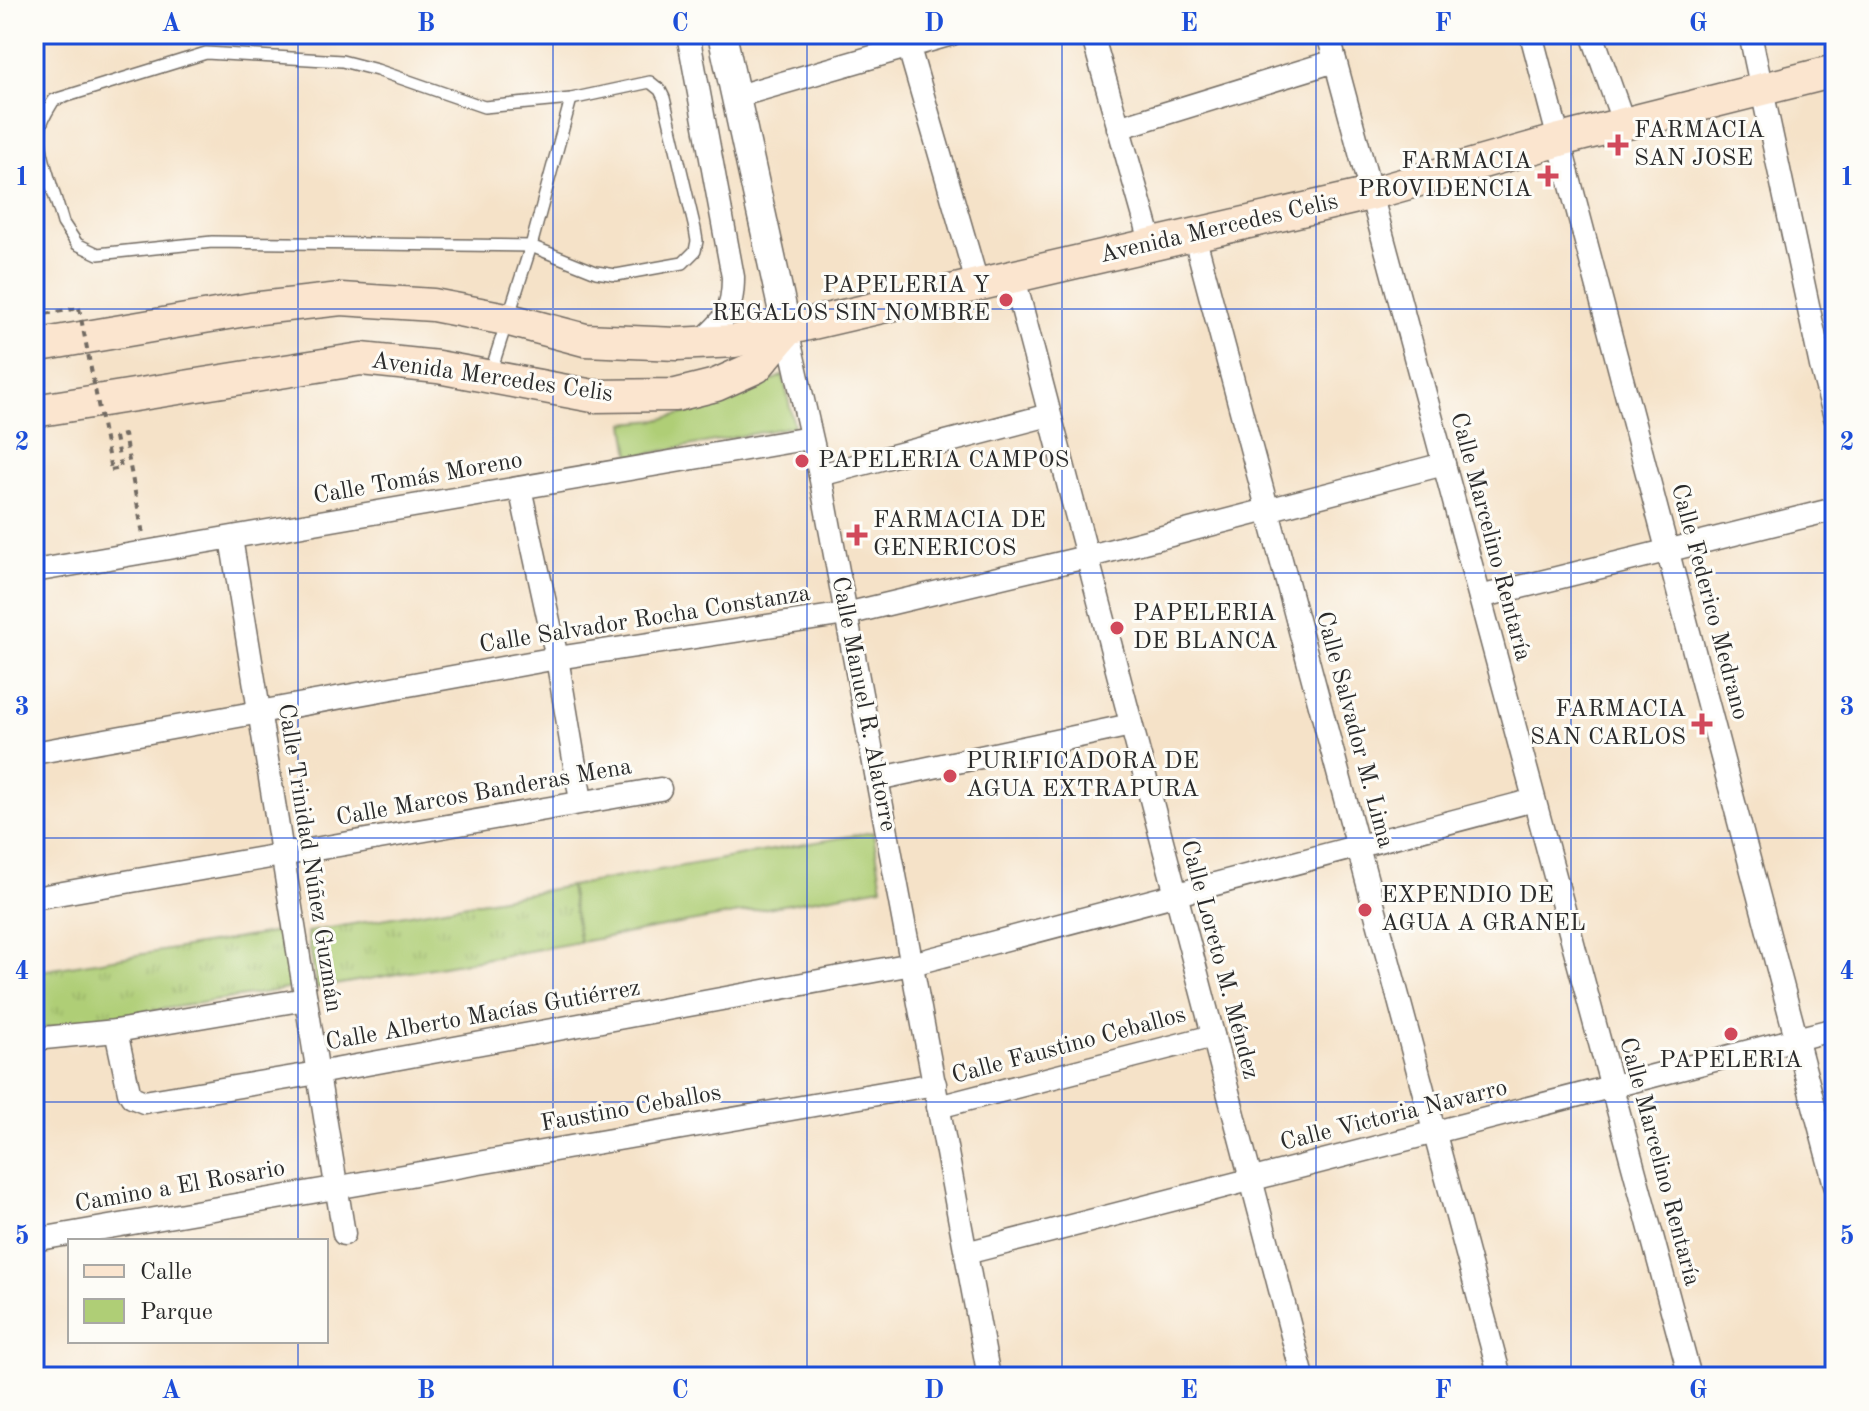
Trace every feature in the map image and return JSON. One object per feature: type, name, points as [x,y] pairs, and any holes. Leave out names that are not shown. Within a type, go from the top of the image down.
[{"type":"main road","name":"Avenida Mercedes Celis","points":[[34,346],[251,309],[341,299],[433,305],[506,319],[585,340],[735,341],[1370,194],[1560,140],[1835,71]]},
{"type":"main road","name":"Avenida Mercedes Celis","points":[[34,411],[361,359],[398,361],[593,396],[676,395],[716,385],[756,367],[787,330]]},
{"type":"street","points":[[688,34],[733,277],[729,313],[721,325],[698,343]]},
{"type":"street","name":"Calle Manuel R. Alatorre","points":[[722,34],[820,475],[989,1377]]},
{"type":"street","points":[[734,97],[907,40],[952,34]]},
{"type":"street","points":[[1092,34],[1152,245]]},
{"type":"street","name":"Calle Marcelino Rentaría","points":[[1328,34],[1690,1377]]},
{"type":"street","name":"Calle Federico Medrano","points":[[1531,34],[1835,1185]]},
{"type":"street","points":[[1592,34],[1624,124]]},
{"type":"street","points":[[1750,34],[1828,365],[1835,417]]},
{"type":"street","points":[[907,40],[978,286]]},
{"type":"street","points":[[1118,128],[1335,61]]},
{"type":"street","name":"Calle Salvador M. Lima","points":[[1194,235],[1500,1377]]},
{"type":"street","name":"Calle Loreto M. Méndez","points":[[1014,278],[1251,1180],[1298,1376]]},
{"type":"street","points":[[820,475],[1049,415]]},
{"type":"street","name":"Calle Tomás Moreno","points":[[34,571],[810,438]]},
{"type":"street","name":"Calle Salvador Rocha Constanza","points":[[34,753],[557,658],[846,614],[1086,557],[1444,464]]},
{"type":"street","points":[[520,488],[557,658],[581,801]]},
{"type":"street","points":[[1480,597],[1835,509]]},
{"type":"street","name":"Calle Trinidad Núñez Guzmán","points":[[231,538],[344,1234]]},
{"type":"street","points":[[877,779],[1131,725]]},
{"type":"street","name":"Calle Marcos Banderas Mena","points":[[34,898],[660,789]]},
{"type":"street","name":"Calle Alberto Macías Gutiérrez","points":[[116,1031],[129,1092],[139,1101],[318,1073],[912,964],[1175,892],[1534,800]]},
{"type":"street","points":[[34,1039],[116,1031],[306,999]]},
{"type":"street","name":"Calle Victoria Navarro","points":[[966,1253],[1835,1029]]},
{"type":"street","name":"Calle Faustino Ceballos","points":[[938,1107],[1213,1036]]},
{"type":"street","name":"Faustino Ceballos","points":[[336,1186],[935,1084]]},
{"type":"street","name":"Camino a El Rosario","points":[[34,1240],[336,1186]]},
{"type":"lane","points":[[206,53],[342,61],[484,107],[571,99],[645,82],[654,84],[660,90],[695,229],[695,251],[683,263],[616,275],[596,272],[531,246],[212,242],[98,254],[77,244],[63,223],[40,141],[43,118],[54,100],[206,53]]},
{"type":"lane","points":[[489,377],[531,246],[571,99]]},
{"type":"path","points":[[34,316],[79,308],[111,470],[121,468],[115,437],[124,435],[147,552]]},
{"type":"green space","points":[[783,375],[794,426],[630,457],[625,423],[658,420],[729,402]]},
{"type":"green space","points":[[873,832],[882,887],[580,942],[570,886]]},
{"type":"green space","points":[[570,886],[580,942],[317,988],[307,932]]},
{"type":"green space","points":[[283,931],[293,988],[34,1030],[34,972]]},
{"type":"place","name":"FARMACIA SAN JOSE","points":[[1618,145]]},
{"type":"place","name":"FARMACIA PROVIDENCIA","points":[[1548,176]]},
{"type":"place","name":"PAPELERIA Y REGALOS SIN NOMBRE","points":[[1006,300]]},
{"type":"place","name":"PAPELERIA CAMPOS","points":[[802,461]]},
{"type":"place","name":"FARMACIA DE GENERICOS","points":[[857,535]]},
{"type":"place","name":"PAPELERIA DE BLANCA","points":[[1117,628]]},
{"type":"place","name":"FARMACIA SAN CARLOS","points":[[1702,724]]},
{"type":"place","name":"PURIFICADORA DE AGUA EXTRAPURA","points":[[950,776]]},
{"type":"place","name":"EXPENDIO DE AGUA A GRANEL","points":[[1365,910]]},
{"type":"place","name":"PAPELERIA","points":[[1731,1034]]}]
